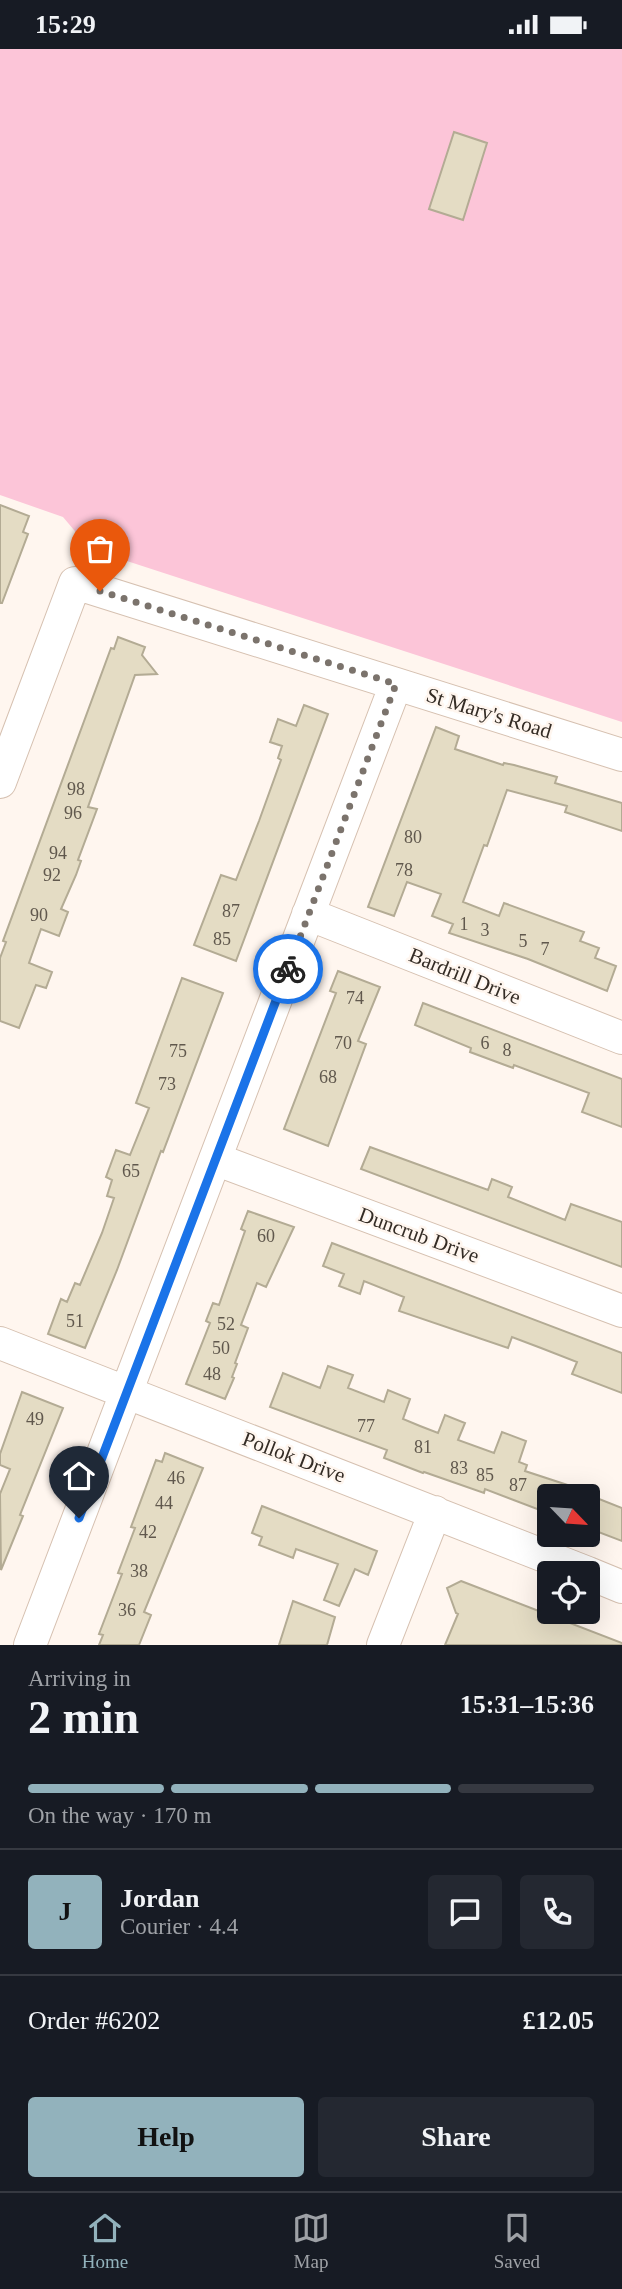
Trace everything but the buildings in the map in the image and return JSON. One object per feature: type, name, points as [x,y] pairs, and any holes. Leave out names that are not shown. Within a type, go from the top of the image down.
[{"type":"street","name":"St Mary's Road","points":[[0,782],[75,583],[622,755]]},
{"type":"street","points":[[30,1645],[396,684]]},
{"type":"street","name":"Bardrill Drive","points":[[309,914],[622,1038]]},
{"type":"street","name":"Duncrub Drive","points":[[215,1159],[622,1311]]},
{"type":"street","name":"Pollok Drive","points":[[0,1343],[558,1561]]},
{"type":"street","points":[[383,1645],[435,1512]]},
{"type":"street","name":"Pollok Drive","points":[[600,1578],[622,1587]]},
{"type":"shaded area","points":[[0,49],[622,49],[622,722],[90,549],[63,517],[0,495]]},
{"type":"way so far","points":[[100,591],[396,684],[288,969]]},
{"type":"route","points":[[79,1518],[288,969]]}]
